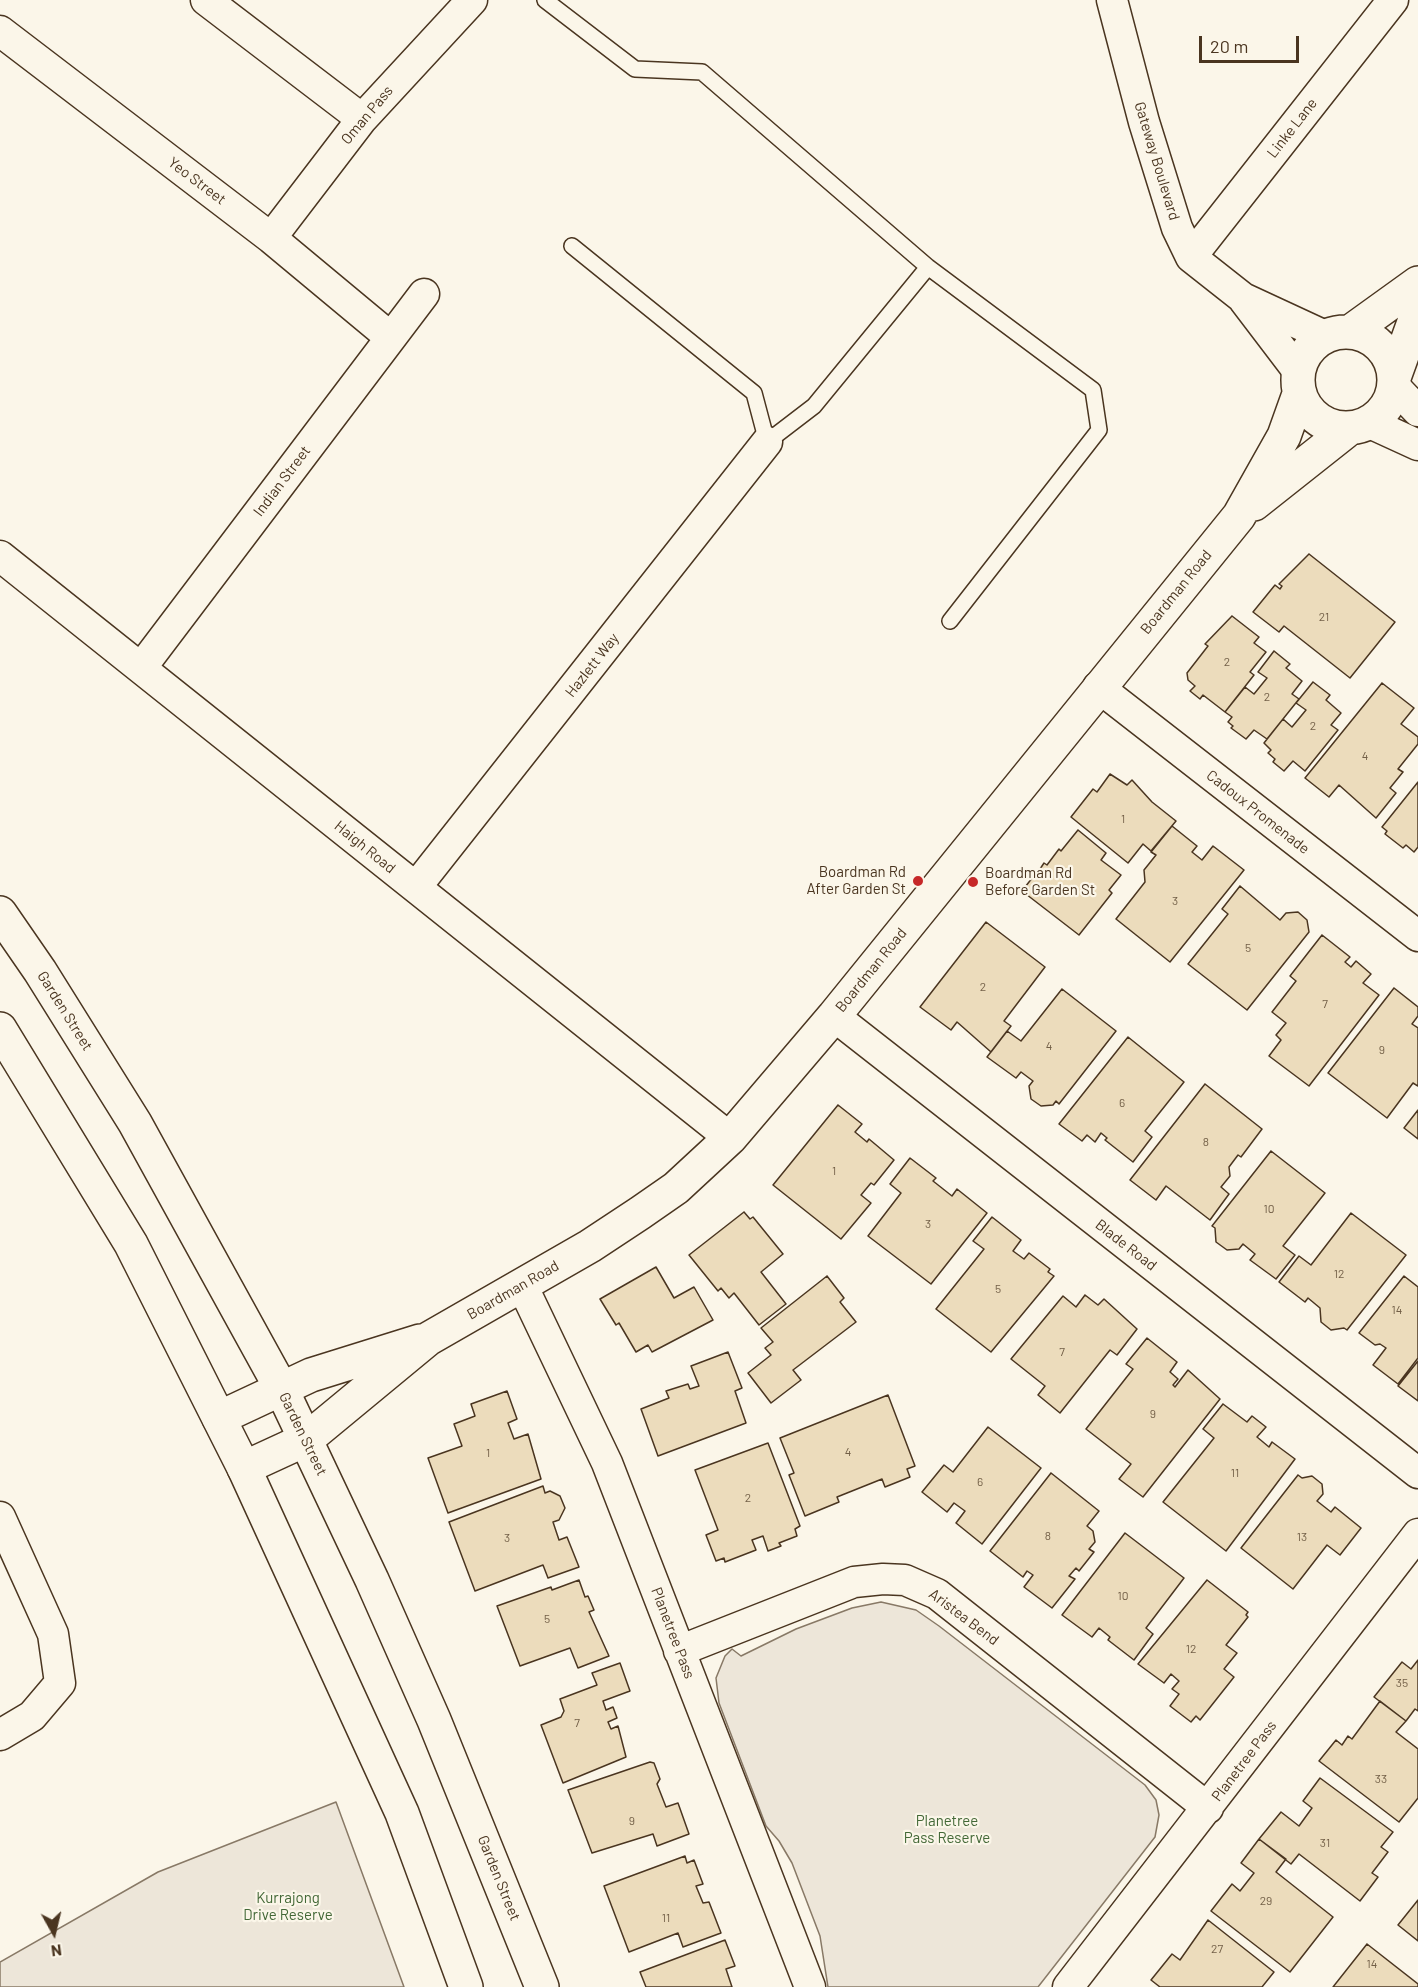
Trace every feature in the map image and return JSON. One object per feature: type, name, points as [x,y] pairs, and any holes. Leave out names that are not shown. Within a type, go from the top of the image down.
[{"type":"street","points":[[206,0],[362,119]]},
{"type":"street","name":"Oman Pass","points":[[272,237],[362,119],[472,0]]},
{"type":"street","name":"Linke Lane","points":[[1191,257],[1393,0]]},
{"type":"street","name":"Gateway Boulevard","points":[[1115,1],[1144,122],[1177,228],[1191,257],[1242,298],[1299,382]]},
{"type":"street","name":"Yeo Street","points":[[0,31],[272,237],[390,337]]},
{"type":"street","name":"Boardman Road","points":[[244,1468],[307,1439],[428,1339],[640,1213],[676,1188],[730,1138],[834,1016],[1098,687],[1239,516],[1284,436],[1299,382],[1303,357],[1313,345],[1337,334],[1418,284]]},
{"type":"street","name":"Indian Street","points":[[141,668],[424,294]]},
{"type":"street","name":"Gateway Boulevard","points":[[1242,298],[1337,334]]},
{"type":"street","name":"Boardman Road","points":[[1239,516],[1387,407],[1418,311]]},
{"type":"street","points":[[1337,334],[1366,336],[1380,345],[1390,359],[1395,380],[1418,411]]},
{"type":"street","points":[[1299,382],[1305,406],[1324,423],[1360,426],[1418,445]]},
{"type":"street","name":"Hazlett Way","points":[[416,887],[767,442]]},
{"type":"street","name":"Haigh Road","points":[[0,556],[730,1138]]},
{"type":"street","name":"Cadoux Promenade","points":[[1098,687],[1418,936]]},
{"type":"street","name":"Garden Street","points":[[0,913],[40,971],[135,1123],[307,1439],[434,1720],[542,1987]]},
{"type":"street","name":"Blade Road","points":[[834,1016],[1418,1473]]},
{"type":"street","points":[[0,1029],[131,1244],[244,1468],[402,1813],[466,1987]]},
{"type":"street","name":"Planetree Pass","points":[[522,1285],[607,1463],[810,1987]]},
{"type":"street","name":"Boardman Road","points":[[219,1418],[281,1388],[340,1364],[428,1339]]},
{"type":"street","points":[[0,1517],[53,1634],[60,1683],[32,1716],[0,1735]]},
{"type":"street","name":"Planetree Pass","points":[[1068,1987],[1418,1534]]},
{"type":"street","name":"Aristea Bend","points":[[679,1651],[854,1582],[883,1579],[905,1580],[937,1594],[1208,1808]]},
{"type":"lane","points":[[545,0],[634,69],[702,72],[928,267],[1093,390],[1099,430],[950,621]]},
{"type":"lane","points":[[572,246],[754,393],[767,442],[814,406],[928,267]]},
{"type":"green space","name":"Planetree Pass Reserve","points":[[881,1602],[916,1610],[939,1626],[1145,1785],[1156,1800],[1159,1815],[1155,1837],[1038,1987],[828,1987],[820,1936],[792,1863],[779,1841],[766,1826],[719,1703],[716,1678],[725,1656],[732,1649],[741,1656],[796,1629],[852,1608]]},
{"type":"green space","name":"Kurrajong Drive Reserve","points":[[336,1802],[404,1987],[0,1987],[0,1962],[158,1872]]},
{"type":"building","points":[[1309,554],[1395,622],[1350,678],[1284,626],[1279,632],[1253,612],[1275,585],[1280,589],[1282,586],[1279,584]]},
{"type":"building","points":[[1232,616],[1259,637],[1254,643],[1266,652],[1250,672],[1254,675],[1225,712],[1203,695],[1200,699],[1190,691],[1195,686],[1188,680],[1187,673],[1208,646],[1205,644]]},
{"type":"building","points":[[1274,651],[1290,664],[1286,668],[1302,681],[1292,694],[1299,699],[1267,739],[1254,730],[1246,739],[1231,728],[1233,726],[1228,722],[1232,717],[1225,712],[1245,687],[1254,694],[1267,678],[1258,672]]},
{"type":"building","points":[[1313,682],[1330,695],[1326,700],[1341,713],[1331,725],[1338,730],[1305,771],[1293,761],[1284,771],[1273,762],[1275,759],[1268,753],[1271,750],[1264,743],[1283,719],[1292,727],[1306,710],[1296,703]]},
{"type":"building","points":[[1382,683],[1414,708],[1401,724],[1418,737],[1418,744],[1398,769],[1403,772],[1390,788],[1396,793],[1376,818],[1339,785],[1329,797],[1305,778]]},
{"type":"building","points":[[1110,774],[1127,785],[1132,780],[1152,802],[1176,821],[1151,851],[1143,844],[1128,863],[1071,817],[1093,789],[1097,792]]},
{"type":"building","points":[[1418,782],[1418,847],[1414,852],[1406,845],[1403,848],[1385,834],[1387,831],[1382,827]]},
{"type":"building","points":[[1172,826],[1197,846],[1192,852],[1202,860],[1213,846],[1244,870],[1170,962],[1116,919],[1145,882],[1144,870],[1156,855],[1151,852]]},
{"type":"building","points":[[1078,830],[1106,853],[1101,860],[1121,875],[1109,890],[1112,893],[1079,935],[1022,891],[1036,873],[1039,876],[1041,873],[1038,872],[1044,863],[1047,865]]},
{"type":"building","points":[[1240,886],[1280,920],[1286,913],[1298,912],[1307,920],[1309,932],[1247,1010],[1188,964],[1228,914],[1222,909]]},
{"type":"building","points":[[986,922],[1045,967],[1004,1021],[1011,1026],[991,1052],[957,1022],[951,1030],[920,1007]]},
{"type":"building","points":[[1322,935],[1350,957],[1345,962],[1351,967],[1356,961],[1371,974],[1363,983],[1379,995],[1309,1086],[1269,1056],[1281,1040],[1276,1035],[1286,1023],[1272,1012],[1296,981],[1290,976]]},
{"type":"building","points":[[1394,988],[1418,1007],[1418,1016],[1412,1024],[1418,1028],[1418,1086],[1413,1083],[1387,1118],[1328,1073]]},
{"type":"building","points":[[1062,989],[1116,1031],[1059,1104],[1056,1101],[1053,1105],[1041,1106],[1031,1099],[1029,1086],[1033,1081],[1021,1072],[1016,1078],[987,1057],[1007,1031],[1021,1041]]},
{"type":"building","points":[[1128,1037],[1184,1082],[1145,1131],[1152,1137],[1133,1162],[1105,1140],[1107,1138],[1101,1133],[1095,1142],[1087,1135],[1082,1141],[1059,1124]]},
{"type":"building","points":[[1205,1084],[1262,1129],[1241,1157],[1238,1155],[1229,1167],[1230,1176],[1221,1187],[1229,1194],[1210,1220],[1166,1186],[1156,1200],[1130,1180]]},
{"type":"building","points":[[838,1105],[862,1124],[855,1132],[867,1142],[869,1139],[894,1160],[874,1185],[871,1183],[861,1195],[871,1203],[841,1239],[773,1185]]},
{"type":"building","points":[[1418,1110],[1418,1139],[1404,1128]]},
{"type":"building","points":[[1271,1151],[1325,1193],[1283,1246],[1295,1255],[1276,1279],[1250,1260],[1255,1254],[1243,1244],[1239,1249],[1227,1250],[1216,1242],[1215,1228],[1212,1226]]},
{"type":"building","points":[[910,1158],[936,1178],[933,1181],[952,1196],[957,1189],[987,1213],[931,1284],[868,1236],[901,1193],[890,1184]]},
{"type":"building","points":[[744,1212],[750,1219],[753,1217],[783,1254],[761,1272],[786,1304],[759,1325],[734,1293],[729,1298],[721,1288],[718,1291],[689,1255]]},
{"type":"building","points":[[1351,1213],[1406,1255],[1347,1330],[1344,1328],[1331,1330],[1321,1322],[1320,1308],[1308,1298],[1305,1302],[1279,1282],[1299,1256],[1311,1265]]},
{"type":"building","points":[[992,1217],[1021,1240],[1013,1251],[1024,1259],[1029,1253],[1050,1269],[1048,1272],[1054,1276],[991,1352],[936,1309],[984,1249],[973,1241]]},
{"type":"building","points":[[656,1267],[674,1298],[694,1287],[713,1320],[652,1352],[648,1345],[636,1352],[619,1323],[616,1325],[600,1299]]},
{"type":"building","points":[[827,1276],[844,1298],[840,1302],[856,1322],[793,1370],[801,1380],[771,1403],[748,1373],[771,1355],[765,1348],[773,1342],[761,1328]]},
{"type":"building","points":[[1404,1276],[1418,1287],[1418,1358],[1398,1384],[1373,1365],[1386,1348],[1380,1344],[1375,1345],[1359,1333]]},
{"type":"building","points":[[1085,1295],[1098,1305],[1104,1299],[1137,1329],[1117,1355],[1110,1350],[1060,1413],[1038,1395],[1045,1386],[1011,1359],[1063,1296],[1076,1307]]},
{"type":"building","points":[[1147,1338],[1177,1362],[1170,1372],[1178,1379],[1173,1385],[1175,1387],[1188,1370],[1220,1399],[1143,1497],[1119,1479],[1131,1464],[1086,1429],[1133,1369],[1126,1364]]},
{"type":"building","points":[[728,1352],[742,1388],[735,1391],[746,1423],[658,1456],[641,1409],[669,1398],[666,1391],[688,1384],[690,1389],[699,1386],[691,1366]]},
{"type":"building","points":[[1418,1361],[1418,1401],[1398,1386]]},
{"type":"building","points":[[507,1391],[517,1419],[508,1423],[514,1439],[528,1434],[541,1479],[448,1513],[428,1458],[462,1446],[454,1424],[475,1416],[471,1404]]},
{"type":"building","points":[[888,1395],[915,1466],[907,1469],[910,1477],[885,1487],[882,1479],[837,1497],[839,1502],[805,1516],[789,1475],[794,1473],[780,1438]]},
{"type":"building","points":[[1223,1404],[1247,1422],[1252,1416],[1266,1427],[1257,1437],[1269,1447],[1272,1442],[1295,1459],[1226,1551],[1163,1502],[1214,1438],[1203,1429]]},
{"type":"building","points":[[988,1427],[1041,1468],[982,1544],[956,1523],[965,1511],[954,1503],[947,1512],[922,1492],[944,1465],[953,1472]]},
{"type":"building","points":[[768,1443],[800,1526],[795,1529],[797,1536],[779,1543],[781,1546],[768,1551],[763,1536],[752,1540],[756,1550],[725,1562],[724,1558],[716,1561],[706,1535],[718,1530],[695,1470]]},
{"type":"building","points":[[1051,1473],[1099,1511],[1087,1526],[1093,1531],[1095,1542],[1089,1549],[1094,1552],[1079,1571],[1076,1568],[1069,1576],[1075,1579],[1052,1608],[1024,1587],[1033,1575],[1027,1571],[1023,1577],[990,1551]]},
{"type":"building","points":[[1298,1475],[1302,1478],[1312,1476],[1322,1484],[1323,1494],[1317,1501],[1331,1512],[1335,1507],[1361,1528],[1340,1555],[1327,1545],[1293,1589],[1241,1548]]},
{"type":"building","points":[[543,1486],[545,1493],[550,1491],[560,1496],[565,1508],[559,1520],[553,1522],[559,1540],[567,1537],[579,1567],[548,1578],[543,1565],[475,1591],[449,1522]]},
{"type":"building","points":[[1125,1533],[1184,1578],[1146,1628],[1153,1634],[1134,1660],[1108,1640],[1110,1637],[1099,1628],[1092,1637],[1062,1615]]},
{"type":"building","points":[[579,1580],[585,1597],[588,1596],[594,1610],[589,1612],[609,1656],[578,1668],[570,1648],[520,1666],[497,1606]]},
{"type":"building","points":[[1207,1580],[1248,1612],[1246,1615],[1248,1617],[1226,1645],[1237,1653],[1224,1669],[1234,1677],[1200,1720],[1196,1716],[1191,1722],[1170,1706],[1179,1694],[1172,1689],[1179,1681],[1171,1674],[1164,1683],[1138,1664]]},
{"type":"building","points":[[1418,1660],[1418,1711],[1415,1709],[1406,1721],[1374,1697],[1402,1662],[1411,1669]]},
{"type":"building","points":[[620,1663],[630,1691],[603,1701],[606,1710],[613,1707],[617,1718],[608,1722],[611,1729],[618,1726],[626,1757],[563,1783],[541,1725],[561,1717],[564,1711],[560,1699],[597,1685],[592,1673]]},
{"type":"building","points":[[1380,1701],[1406,1721],[1396,1732],[1418,1749],[1418,1798],[1399,1822],[1319,1761],[1336,1740],[1342,1745],[1348,1736],[1352,1739]]},
{"type":"building","points":[[650,1762],[654,1763],[660,1779],[657,1784],[666,1807],[678,1803],[689,1834],[657,1846],[653,1834],[592,1853],[568,1790]]},
{"type":"building","points":[[1320,1778],[1393,1832],[1381,1847],[1388,1852],[1372,1873],[1378,1877],[1360,1901],[1299,1854],[1291,1864],[1259,1839],[1281,1812],[1299,1826],[1312,1808],[1303,1801]]},
{"type":"building","points":[[1259,1839],[1286,1859],[1276,1872],[1333,1917],[1290,1972],[1211,1911],[1232,1884],[1240,1891],[1254,1873],[1241,1863]]},
{"type":"building","points":[[685,1856],[687,1863],[694,1860],[703,1884],[696,1886],[703,1903],[709,1902],[721,1933],[683,1947],[678,1933],[629,1952],[604,1886]]},
{"type":"building","points":[[1418,1900],[1418,1941],[1398,1925]]},
{"type":"building","points":[[1208,1920],[1274,1972],[1262,1987],[1160,1987],[1151,1980],[1172,1954],[1180,1960]]},
{"type":"building","points":[[725,1940],[735,1966],[726,1969],[732,1987],[646,1987],[640,1972]]},
{"type":"building","points":[[1367,1944],[1418,1984],[1418,1987],[1333,1987]]},
{"type":"place","name":"Boardman Rd After Garden St","points":[[918,881]]},
{"type":"place","name":"Boardman Rd Before Garden St","points":[[973,882]]}]
